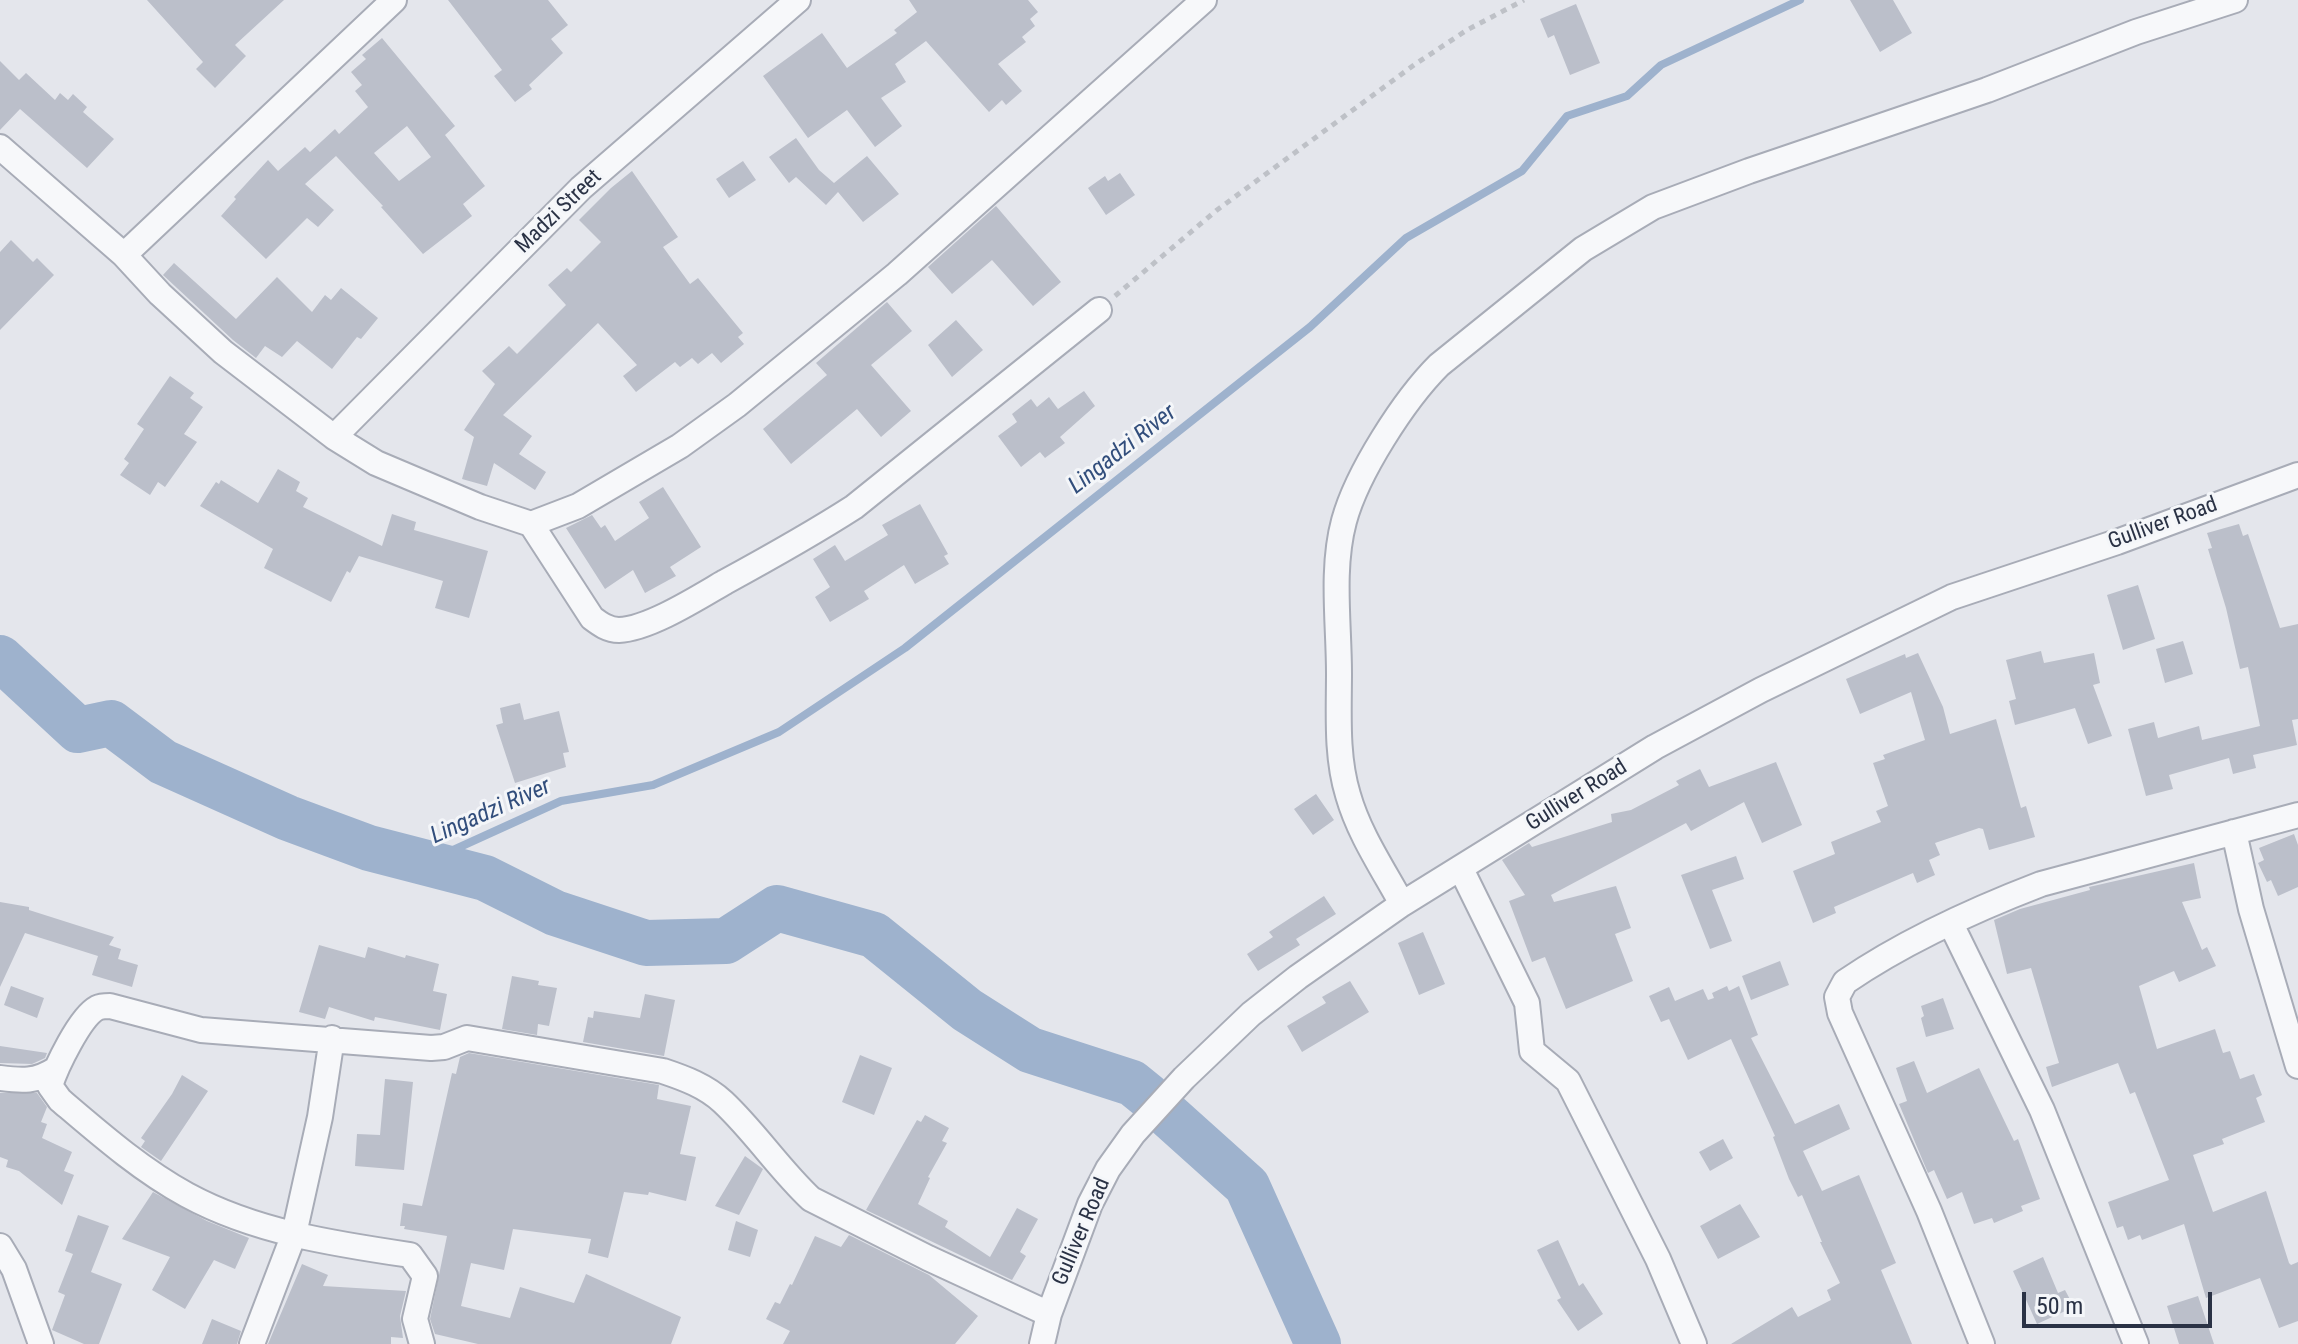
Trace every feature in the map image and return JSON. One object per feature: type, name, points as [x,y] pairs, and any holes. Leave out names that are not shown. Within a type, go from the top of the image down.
[{"type":"street","points":[[124,255],[394,0]]},
{"type":"street","name":"Madzi Street","points":[[334,437],[581,188],[798,0]]},
{"type":"street","points":[[531,524],[578,506],[680,446],[737,405],[908,264],[1204,0]]},
{"type":"street","points":[[1402,904],[1359,826],[1345,782],[1339,720],[1338,559],[1344,521],[1353,498],[1421,383],[1583,249],[1653,207],[1987,90],[2136,32],[2235,0]]},
{"type":"street","points":[[0,147],[124,255],[160,294],[223,352],[334,437],[376,463],[480,507],[531,524],[592,618],[604,627],[618,630],[637,626],[680,607],[824,527],[854,507],[1099,310]]},
{"type":"street","name":"Gulliver Road","points":[[1042,1344],[1049,1314],[1090,1204],[1108,1169],[1133,1134],[1184,1078],[1251,1014],[1402,904],[1655,747],[1761,690],[1952,597],[2117,542],[2298,475]]},
{"type":"street","points":[[1982,1344],[1929,1211],[1840,1013],[1837,997],[1845,982],[1860,971],[1951,924],[2041,884],[2298,815]]},
{"type":"street","points":[[2234,832],[2251,909],[2298,1066]]},
{"type":"street","points":[[1461,869],[1527,1003],[1532,1051],[1568,1081],[1658,1259],[1694,1344]]},
{"type":"street","points":[[1951,924],[2042,1110],[2136,1344]]},
{"type":"street","points":[[422,1344],[415,1319],[425,1276],[410,1255],[294,1234],[226,1214],[157,1176],[60,1100],[50,1086],[56,1069],[89,1014],[99,1007],[110,1006],[201,1030],[431,1048],[444,1047],[467,1038],[663,1071],[694,1081],[722,1100],[811,1199],[946,1267],[1049,1314]]},
{"type":"street","points":[[252,1344],[294,1234],[320,1117],[332,1038]]},
{"type":"street","points":[[0,1078],[27,1081],[42,1078],[56,1069]]},
{"type":"street","points":[[0,1246],[25,1297],[41,1344]]},
{"type":"path","points":[[1099,310],[1217,210],[1414,65],[1467,30],[1524,0]]},
{"type":"building","points":[[147,0],[284,0],[235,45],[246,56],[215,88],[196,69],[203,62]]},
{"type":"building","points":[[448,0],[548,0],[568,25],[551,39],[563,53],[529,85],[532,89],[515,102],[494,76],[502,70]]},
{"type":"building","points":[[909,0],[1028,0],[1038,12],[1030,19],[1035,26],[1022,37],[1026,42],[998,64],[1022,91],[1006,105],[1002,100],[989,112],[926,41],[895,64],[906,82],[881,98],[902,126],[875,147],[847,110],[808,138],[763,76],[822,33],[847,68],[897,33],[894,30],[917,12]]},
{"type":"building","points":[[1850,0],[1893,0],[1912,33],[1880,52]]},
{"type":"building","points":[[1576,4],[1600,63],[1570,75],[1554,35],[1548,38],[1540,19]]},
{"type":"building","points":[[382,38],[455,126],[445,135],[485,186],[463,204],[472,216],[423,254],[336,156],[305,184],[334,210],[318,227],[307,218],[266,259],[221,216],[268,160],[278,171],[305,147],[310,152],[335,129],[339,134],[368,107],[355,91],[362,85],[351,72],[366,59],[362,55]],"holes":[[[407,126],[431,157],[399,181],[374,153]]]},
{"type":"building","points":[[0,61],[19,80],[26,73],[55,100],[60,93],[68,100],[73,94],[87,107],[83,112],[114,139],[87,168],[20,109],[0,130]]},
{"type":"building","points":[[796,138],[819,170],[834,183],[867,156],[899,194],[863,222],[838,192],[826,205],[796,177],[789,183],[769,157]]},
{"type":"building","points":[[743,161],[756,180],[729,198],[716,179]]},
{"type":"building","points":[[632,171],[678,237],[663,247],[690,284],[698,278],[743,333],[738,337],[744,344],[721,363],[712,353],[698,364],[692,358],[680,367],[675,362],[636,392],[623,376],[637,365],[598,323],[503,415],[532,436],[519,454],[546,472],[535,490],[494,463],[487,486],[462,479],[474,437],[464,430],[495,384],[482,371],[509,346],[517,354],[566,305],[548,285],[567,268],[571,272],[601,242],[579,220]]},
{"type":"building","points":[[1120,173],[1135,195],[1106,215],[1088,188],[1105,176],[1108,181]]},
{"type":"building","points":[[996,206],[1061,282],[1033,306],[992,260],[952,294],[928,267]]},
{"type":"building","points":[[11,240],[33,262],[37,258],[54,275],[0,330],[0,252]]},
{"type":"building","points":[[174,263],[236,319],[277,277],[312,312],[325,295],[331,300],[341,288],[378,318],[361,339],[357,337],[332,369],[297,341],[282,357],[265,346],[256,358],[163,275]]},
{"type":"building","points":[[887,302],[912,331],[871,365],[911,411],[881,437],[857,409],[791,464],[763,429],[827,375],[816,363]]},
{"type":"building","points":[[956,320],[983,350],[952,377],[928,345]]},
{"type":"building","points":[[170,376],[194,393],[190,398],[203,407],[184,434],[197,442],[165,487],[158,482],[150,495],[120,475],[129,463],[124,459],[144,429],[137,424]]},
{"type":"building","points":[[1084,391],[1095,406],[1060,437],[1065,443],[1045,458],[1040,452],[1021,467],[998,436],[1017,422],[1012,414],[1031,399],[1037,407],[1049,397],[1058,409]]},
{"type":"building","points":[[278,469],[300,482],[296,491],[308,498],[303,507],[382,546],[392,514],[416,522],[414,530],[488,551],[469,618],[435,608],[443,581],[359,556],[350,573],[347,571],[331,602],[264,568],[273,549],[200,506],[216,482],[219,484],[221,480],[258,503]]},
{"type":"building","points":[[663,487],[701,547],[670,567],[676,576],[645,593],[633,570],[605,589],[566,528],[592,515],[601,528],[605,525],[615,541],[649,518],[639,502]]},
{"type":"building","points":[[920,504],[948,554],[944,556],[949,564],[915,584],[904,565],[864,591],[869,599],[830,622],[815,597],[830,587],[813,559],[835,545],[845,561],[888,535],[882,525]]},
{"type":"building","points":[[2239,524],[2243,536],[2248,534],[2280,628],[2298,624],[2298,719],[2292,720],[2297,745],[2253,755],[2256,768],[2233,774],[2229,758],[2169,775],[2173,789],[2146,796],[2128,729],[2154,722],[2158,738],[2199,726],[2202,740],[2260,726],[2248,667],[2240,669],[2208,549],[2212,548],[2207,533]]},
{"type":"building","points":[[2138,585],[2155,639],[2123,650],[2107,595]]},
{"type":"building","points":[[2183,641],[2193,674],[2165,683],[2156,649]]},
{"type":"building","points":[[2041,651],[2044,663],[2094,653],[2100,683],[2093,685],[2112,736],[2088,744],[2075,708],[2015,725],[2009,701],[2016,699],[2006,660]]},
{"type":"building","points":[[1918,653],[1943,707],[1950,734],[1996,719],[2021,808],[2026,806],[2035,837],[1989,850],[1983,829],[1979,828],[1935,843],[1940,855],[1929,860],[1935,875],[1917,883],[1913,873],[1834,907],[1836,913],[1813,923],[1793,871],[1835,854],[1831,842],[1881,822],[1876,811],[1888,806],[1873,763],[1885,759],[1883,755],[1925,740],[1911,692],[1860,714],[1846,679],[1905,654],[1906,658]]},
{"type":"building","points":[[520,703],[524,720],[559,711],[569,752],[563,753],[566,767],[515,783],[496,725],[503,723],[500,708]]},
{"type":"building","points":[[1776,762],[1802,825],[1762,843],[1744,802],[1691,831],[1686,823],[1551,895],[1554,902],[1616,886],[1631,928],[1615,934],[1633,981],[1566,1009],[1545,957],[1532,962],[1509,901],[1525,895],[1502,860],[1529,843],[1532,847],[1612,822],[1611,814],[1631,810],[1679,785],[1676,781],[1700,769],[1709,787]]},
{"type":"building","points":[[1316,794],[1334,820],[1313,835],[1294,809]]},
{"type":"building","points":[[2294,834],[2298,845],[2298,887],[2278,896],[2258,863],[2264,860],[2259,848]]},
{"type":"building","points":[[1736,856],[1744,879],[1712,890],[1732,941],[1710,949],[1681,875]]},
{"type":"building","points":[[2194,863],[2201,898],[2182,902],[2202,950],[2207,947],[2216,966],[2179,982],[2174,971],[2139,986],[2157,1049],[2215,1029],[2223,1053],[2230,1051],[2240,1079],[2254,1074],[2262,1095],[2256,1098],[2265,1122],[2222,1139],[2224,1144],[2193,1155],[2213,1212],[2266,1191],[2289,1263],[2298,1262],[2298,1321],[2279,1328],[2260,1278],[2206,1298],[2184,1224],[2142,1240],[2140,1235],[2128,1240],[2123,1226],[2117,1228],[2108,1202],[2169,1180],[2135,1092],[2130,1094],[2118,1063],[2052,1087],[2046,1067],[2059,1063],[2031,968],[2007,974],[1994,920],[2020,909],[2090,890],[2089,887]]},
{"type":"building","points":[[1324,896],[1336,914],[1296,939],[1300,945],[1258,971],[1247,954],[1273,937],[1269,932]]},
{"type":"building","points":[[0,902],[29,907],[29,910],[114,937],[109,945],[121,949],[118,959],[138,965],[132,987],[92,975],[98,956],[25,933],[0,987]]},
{"type":"building","points":[[1423,932],[1445,984],[1419,995],[1398,943]]},
{"type":"building","points":[[319,945],[365,958],[368,947],[439,964],[433,991],[447,994],[440,1030],[375,1017],[374,1021],[329,1007],[325,1019],[299,1012]]},
{"type":"building","points":[[1780,961],[1789,985],[1751,1000],[1742,976]]},
{"type":"building","points":[[512,976],[557,988],[549,1026],[538,1024],[537,1035],[502,1029]]},
{"type":"building","points":[[1350,981],[1369,1012],[1302,1052],[1287,1026],[1326,1003],[1322,997]]},
{"type":"building","points":[[11,986],[44,998],[37,1018],[4,1005]]},
{"type":"building","points":[[1727,986],[1729,991],[1739,986],[1758,1035],[1751,1038],[1795,1124],[1839,1104],[1850,1129],[1803,1151],[1822,1191],[1859,1175],[1896,1263],[1881,1270],[1912,1344],[1731,1344],[1792,1307],[1798,1317],[1831,1300],[1827,1290],[1840,1283],[1802,1195],[1798,1197],[1789,1179],[1775,1136],[1731,1039],[1688,1060],[1669,1019],[1661,1022],[1649,996],[1669,987],[1675,1001],[1703,989],[1708,1000],[1714,998],[1712,993]]},
{"type":"building","points":[[645,994],[675,1000],[664,1056],[583,1042],[588,1017],[593,1018],[594,1011],[640,1018]]},
{"type":"building","points":[[1943,998],[1954,1029],[1926,1037],[1921,1006]]},
{"type":"building","points":[[0,1046],[47,1053],[45,1058],[32,1064],[0,1063]]},
{"type":"building","points":[[469,1053],[659,1085],[657,1099],[691,1106],[680,1154],[696,1157],[686,1201],[649,1192],[648,1195],[624,1192],[608,1258],[588,1253],[591,1239],[513,1229],[504,1270],[471,1263],[461,1306],[510,1318],[520,1287],[574,1303],[586,1274],[681,1317],[671,1344],[478,1344],[435,1334],[430,1319],[447,1236],[400,1226],[403,1203],[422,1206],[452,1073],[456,1074],[460,1057]]},
{"type":"building","points":[[860,1055],[892,1068],[874,1115],[842,1102]]},
{"type":"building","points":[[1914,1061],[1927,1093],[1979,1068],[2014,1141],[2018,1139],[2040,1199],[2021,1206],[2023,1211],[1994,1223],[1992,1218],[1974,1224],[1962,1192],[1947,1199],[1934,1170],[1928,1173],[1899,1104],[1907,1101],[1896,1068]]},
{"type":"building","points":[[182,1075],[208,1091],[161,1161],[141,1147],[145,1141],[141,1138]]},
{"type":"building","points":[[385,1079],[413,1082],[404,1170],[355,1166],[357,1134],[380,1135]]},
{"type":"building","points":[[0,1093],[37,1093],[47,1107],[41,1122],[47,1124],[42,1138],[72,1152],[64,1171],[74,1175],[62,1205],[19,1171],[6,1167],[8,1160],[0,1157]]},
{"type":"building","points":[[925,1115],[949,1128],[942,1141],[947,1143],[928,1177],[918,1204],[948,1221],[945,1227],[990,1257],[1017,1208],[1038,1219],[1020,1252],[1026,1256],[1012,1280],[866,1210],[917,1120],[921,1122]]},
{"type":"building","points":[[1723,1139],[1733,1158],[1710,1171],[1699,1152]]},
{"type":"building","points":[[745,1156],[763,1169],[739,1215],[715,1206]]},
{"type":"building","points":[[153,1192],[207,1221],[249,1238],[235,1269],[214,1260],[185,1309],[152,1290],[170,1257],[122,1239]]},
{"type":"building","points":[[1740,1204],[1760,1237],[1718,1259],[1700,1226]]},
{"type":"building","points":[[78,1215],[109,1226],[91,1272],[122,1284],[99,1344],[84,1344],[52,1330],[65,1295],[58,1292],[73,1254],[65,1251]]},
{"type":"building","points":[[736,1221],[758,1230],[750,1257],[728,1250]]},
{"type":"building","points":[[849,1235],[929,1275],[978,1316],[955,1344],[783,1344],[790,1331],[766,1319],[775,1302],[780,1304],[792,1285],[815,1236],[841,1247]]},
{"type":"building","points":[[1558,1240],[1579,1286],[1583,1283],[1603,1314],[1578,1331],[1557,1300],[1561,1298],[1537,1250]]},
{"type":"building","points":[[2043,1257],[2058,1293],[2065,1290],[2074,1307],[2037,1324],[2013,1271]]},
{"type":"building","points":[[302,1264],[328,1275],[323,1286],[406,1291],[400,1316],[403,1338],[391,1337],[391,1344],[268,1344]]},
{"type":"building","points":[[2198,1296],[2214,1344],[2179,1344],[2167,1306]]},
{"type":"building","points":[[212,1319],[241,1331],[237,1344],[202,1344]]},
{"type":"waterway","name":"Lingadzi River","points":[[429,861],[561,801],[653,785],[779,732],[905,648],[1310,327],[1406,238],[1522,171],[1567,116],[1627,96],[1661,65],[1800,0]]},
{"type":"waterway","points":[[0,658],[78,730],[111,723],[163,762],[288,818],[369,848],[485,878],[555,913],[646,943],[726,941],[777,908],[874,935],[967,1010],[1030,1050],[1132,1083],[1148,1096]]},
{"type":"waterway","points":[[1169,1116],[1247,1186],[1318,1344]]}]
